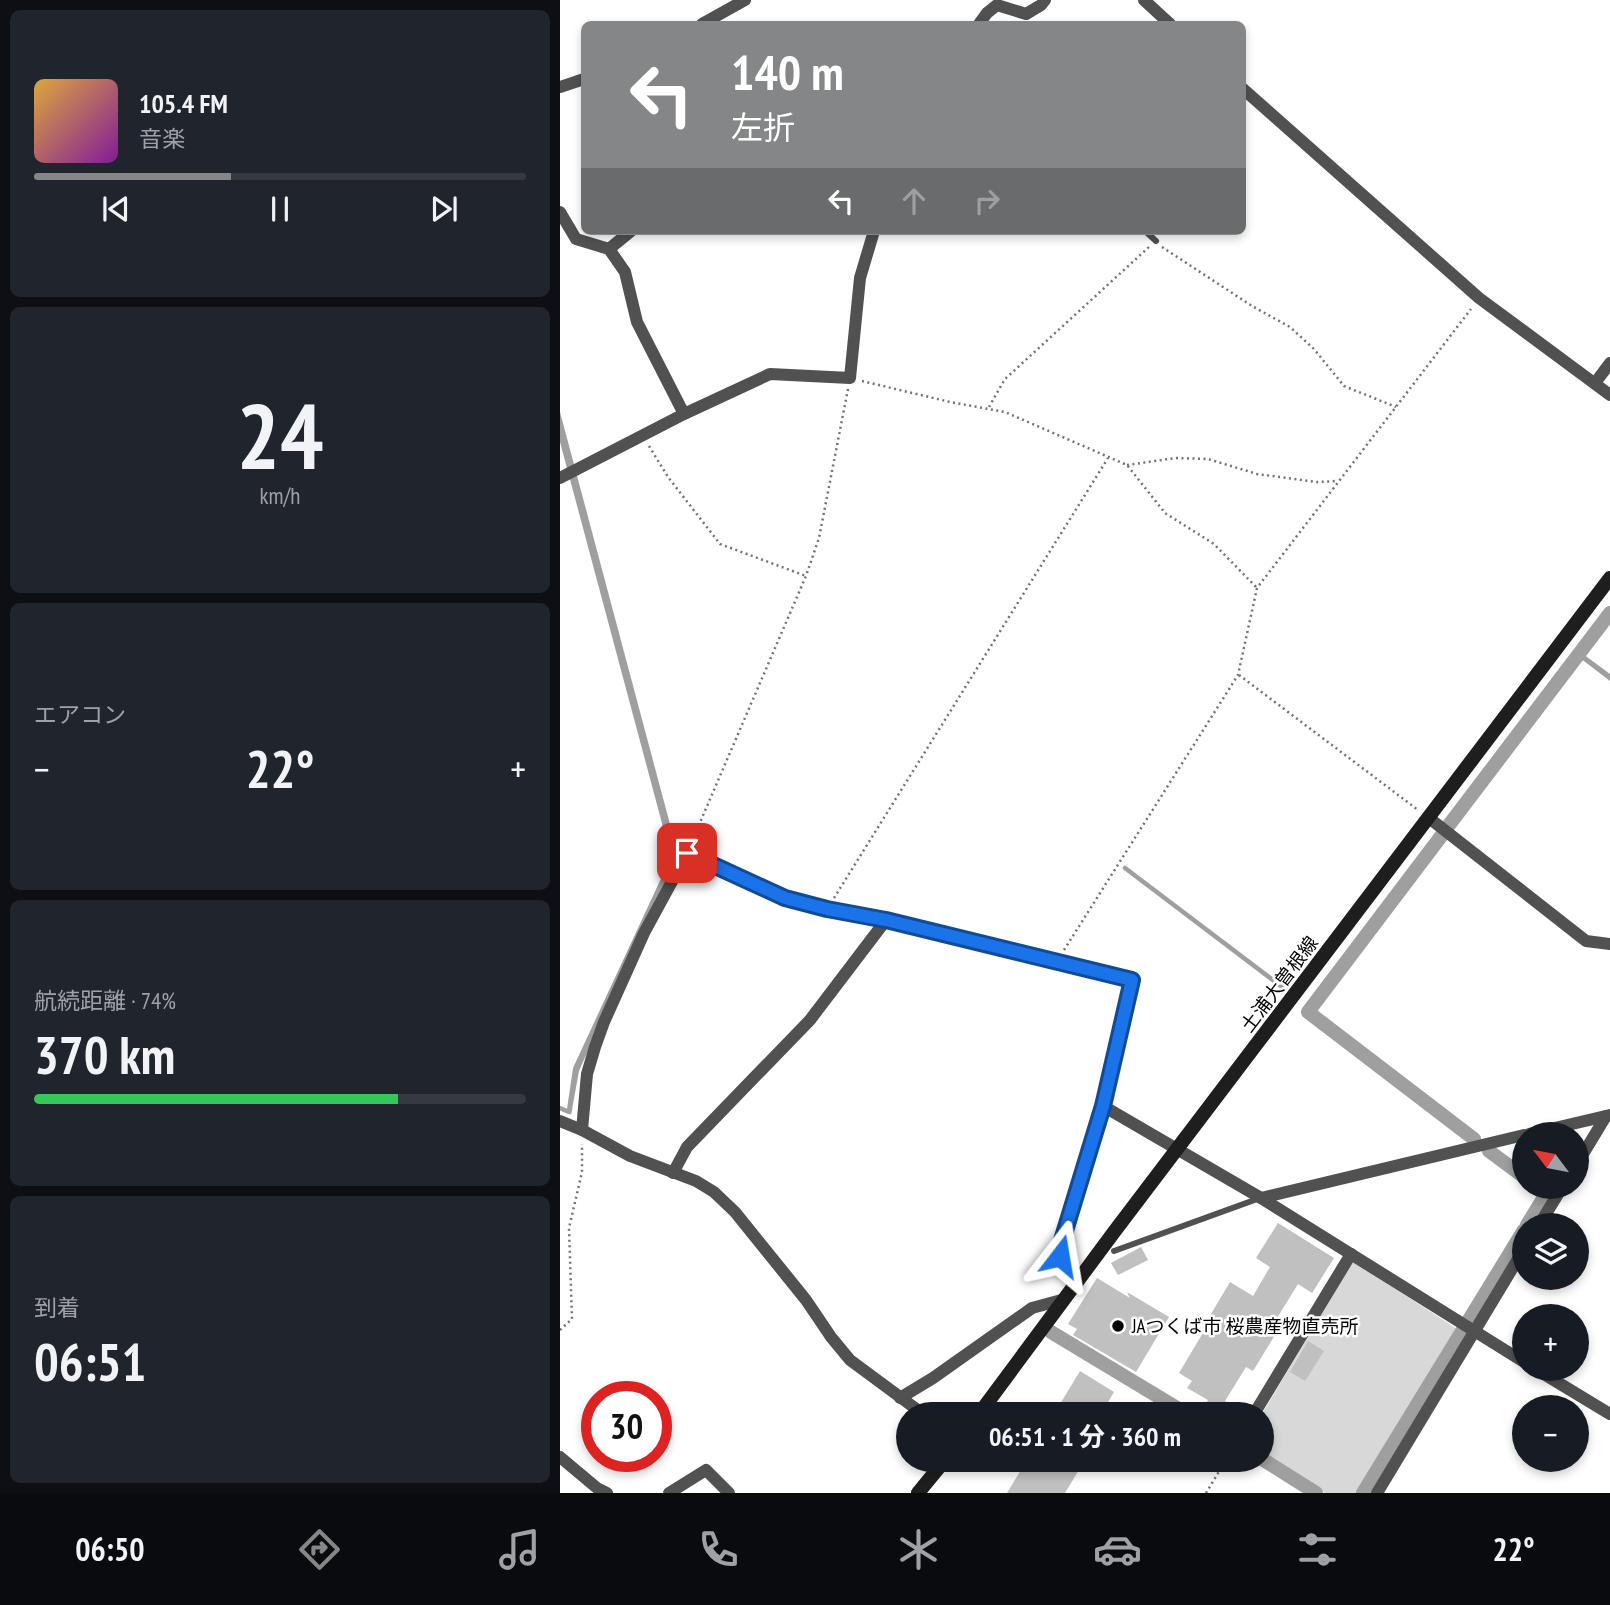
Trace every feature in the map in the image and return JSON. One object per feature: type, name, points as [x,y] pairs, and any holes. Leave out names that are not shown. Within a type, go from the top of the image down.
[{"type":"main road","name":"土浦大曽根線","points":[[988,1402],[1114,1231],[1610,578]]},
{"type":"main road","points":[[918,1493],[935,1472]]},
{"type":"street","points":[[706,21],[730,4],[746,0]]},
{"type":"street","points":[[981,21],[997,5],[1028,19],[1045,0]]},
{"type":"street","points":[[1144,0],[1167,21]]},
{"type":"street","points":[[560,87],[581,80]]},
{"type":"street","points":[[1246,92],[1479,298],[1610,395]]},
{"type":"street","points":[[560,212],[576,239],[609,249],[625,272],[637,322],[684,414]]},
{"type":"street","points":[[609,249],[626,235]]},
{"type":"street","points":[[560,478],[684,414],[770,374],[850,378],[860,278],[873,235]]},
{"type":"street","points":[[1595,383],[1610,363]]},
{"type":"street","points":[[1429,818],[1586,941],[1610,944]]},
{"type":"street","points":[[582,1130],[587,1074],[594,1047],[645,933],[687,853],[785,898],[1132,980],[1103,1106],[1060,1247],[1063,1262],[1079,1280]]},
{"type":"street","points":[[673,1173],[687,1147],[810,1020],[886,920]]},
{"type":"street","points":[[1103,1106],[1261,1198],[1512,1355]]},
{"type":"street","points":[[1589,1123],[1609,1119]]},
{"type":"street","points":[[1589,1147],[1609,1119]]},
{"type":"street","points":[[560,1121],[630,1156],[696,1181],[714,1192],[735,1212],[850,1360],[906,1402]]},
{"type":"street","points":[[1261,1198],[1512,1139]]},
{"type":"street","points":[[1261,1402],[1351,1254]]},
{"type":"street","points":[[1377,1493],[1512,1269]]},
{"type":"street","points":[[900,1398],[1032,1308],[1065,1299]]},
{"type":"street","points":[[1555,1381],[1610,1414]]},
{"type":"street","points":[[560,1457],[597,1488],[607,1493]]},
{"type":"street","points":[[669,1493],[706,1470],[729,1493]]},
{"type":"lane","points":[[1149,235],[1156,242]]},
{"type":"lane","points":[[1114,1251],[1261,1198]]},
{"type":"path","points":[[988,409],[1005,379],[1156,242],[1230,292],[1290,327],[1314,349],[1344,386],[1396,407]]},
{"type":"path","points":[[1056,962],[1238,675],[1257,588],[1479,298]]},
{"type":"path","points":[[687,853],[806,576],[819,538],[850,378],[1005,412],[1127,465],[1165,513],[1214,544],[1257,588]]},
{"type":"path","points":[[642,435],[668,477],[720,544],[806,576]]},
{"type":"path","points":[[827,909],[1108,457]]},
{"type":"path","points":[[1127,465],[1176,458],[1208,459],[1257,474],[1317,482],[1339,481]]},
{"type":"path","points":[[1238,675],[1429,818]]},
{"type":"path","points":[[560,1329],[572,1319],[569,1228],[582,1172],[582,1130]]},
{"type":"path","points":[[1206,1493],[1219,1472]]},
{"type":"shaded area","points":[[560,412],[679,858],[579,1071],[571,1115],[567,1109],[573,1068],[671,857],[560,442]]},
{"type":"shaded area","points":[[1610,607],[1610,618],[1583,654],[1610,674],[1610,681],[1576,652]]},
{"type":"shaded area","points":[[1353,1261],[1457,1329],[1358,1493],[1325,1493],[1274,1461],[1274,1402],[1269,1402]]},
{"type":"building","points":[[1278,1223],[1334,1258],[1312,1293],[1298,1284],[1269,1331],[1275,1335],[1253,1371],[1246,1367],[1227,1402],[1207,1402],[1208,1400],[1187,1388],[1192,1381],[1179,1373],[1230,1282],[1253,1296],[1270,1267],[1256,1258]]},
{"type":"building","points":[[1141,1247],[1148,1260],[1118,1275],[1111,1263]]},
{"type":"building","name":"JAつくば市 桜農産物直売所","points":[[1097,1278],[1169,1317],[1136,1372],[1073,1335],[1077,1329],[1068,1324]]},
{"type":"building","points":[[1308,1341],[1324,1351],[1305,1381],[1290,1372]]},
{"type":"building","points":[[1080,1371],[1114,1392],[1108,1402],[1061,1402]]},
{"type":"building","points":[[1020,1472],[1078,1472],[1065,1493],[1007,1493]]},
{"type":"waterway","points":[[1449,825],[1610,613]]},
{"type":"waterway","points":[[1442,835],[1308,1012],[1474,1139]]},
{"type":"waterway","points":[[1125,868],[1282,987]]},
{"type":"waterway","points":[[560,1108],[569,1112],[570,1109]]},
{"type":"waterway","points":[[1489,1151],[1512,1168]]},
{"type":"waterway","points":[[1534,1213],[1543,1199]]},
{"type":"waterway","points":[[1363,1493],[1512,1250]]},
{"type":"waterway","points":[[1051,1332],[1167,1402]]},
{"type":"waterway","points":[[1274,1467],[1316,1493]]},
{"type":"place","name":"JAつくば市 桜農産物直売所","points":[[1118,1326]]},
{"type":"route","points":[[687,853],[785,898],[1132,980],[1103,1106],[1060,1247],[1060,1256]]}]
